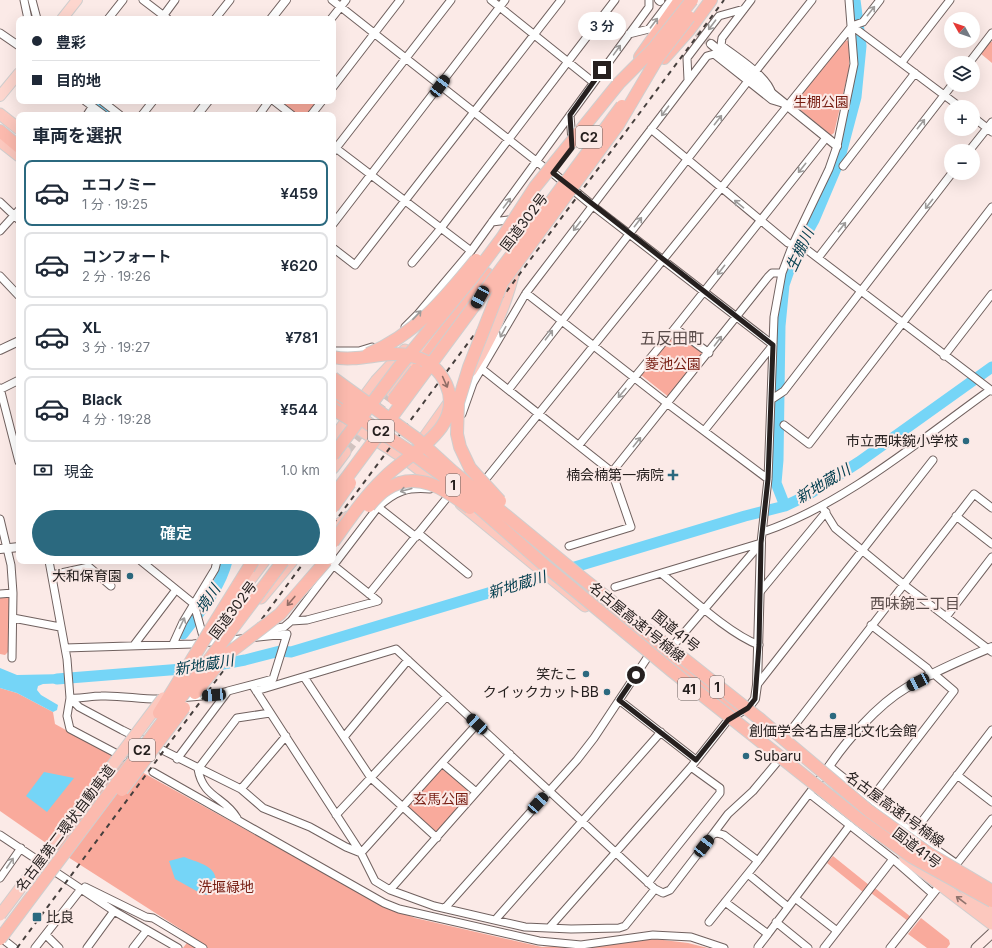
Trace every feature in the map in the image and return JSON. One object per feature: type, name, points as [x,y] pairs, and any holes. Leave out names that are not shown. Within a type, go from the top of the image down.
[{"type":"highway","points":[[640,57],[680,0]]},
{"type":"highway","name":"国道302号","points":[[390,391],[683,0]]},
{"type":"highway","name":"C2","points":[[336,492],[660,53],[692,0]]},
{"type":"highway","name":"C2","points":[[336,478],[701,0]]},
{"type":"highway","name":"国道302号","points":[[406,403],[569,186],[660,53],[707,0]]},
{"type":"highway","points":[[360,358],[389,344],[427,317],[444,300],[610,94],[689,30],[711,0]]},
{"type":"highway","points":[[587,580],[580,571],[501,503],[470,468],[460,447],[457,434],[458,403],[469,367],[502,283],[618,125],[660,53]]},
{"type":"highway","points":[[0,114],[16,127]]},
{"type":"highway","points":[[0,121],[16,134]]},
{"type":"highway","points":[[0,131],[16,144]]},
{"type":"highway","points":[[0,141],[16,154]]},
{"type":"highway","points":[[336,451],[400,367],[472,278],[502,238],[529,194]]},
{"type":"highway","points":[[336,435],[376,380],[434,322],[503,242]]},
{"type":"highway","points":[[336,527],[382,488],[420,444],[458,391],[493,332],[510,289],[519,254]]},
{"type":"highway","points":[[336,503],[454,342],[480,297]]},
{"type":"highway","points":[[336,357],[360,358],[404,355],[426,361],[436,368],[442,377],[449,398],[449,409],[446,420],[440,430],[417,453],[384,478],[361,504],[336,538]]},
{"type":"highway","points":[[336,380],[417,439],[454,471],[479,498],[515,530],[706,686],[729,697]]},
{"type":"highway","points":[[336,388],[343,398],[357,405],[409,445],[412,451],[409,455]]},
{"type":"highway","points":[[336,391],[454,471]]},
{"type":"highway","points":[[336,402],[409,455]]},
{"type":"highway","name":"国道41号","points":[[357,405],[420,444],[478,489],[587,580],[748,708],[784,739],[828,769],[908,836],[972,896],[992,912]]},
{"type":"highway","points":[[336,412],[409,455]]},
{"type":"highway","name":"41","points":[[336,412],[346,420],[409,455],[447,492],[538,564],[564,590],[649,655],[670,674]]},
{"type":"highway","points":[[336,464],[345,452]]},
{"type":"highway","name":"名古屋高速1号楠線","points":[[409,455],[466,495],[538,564],[861,821],[906,853],[951,879],[992,900]]},
{"type":"highway","points":[[336,497],[362,463]]},
{"type":"highway","name":"名古屋高速1号楠線","points":[[454,471],[729,697],[761,720],[869,811],[928,853],[992,891]]},
{"type":"highway","points":[[336,548],[366,508],[386,489],[400,482],[415,480],[427,482],[451,494],[538,564]]},
{"type":"highway","points":[[159,713],[252,564]]},
{"type":"highway","points":[[250,577],[256,564]]},
{"type":"highway","name":"国道302号","points":[[0,916],[216,627],[250,577],[261,564]]},
{"type":"highway","name":"名古屋第二環状自動車道","points":[[0,926],[271,564]]},
{"type":"highway","name":"名古屋第二環状自動車道","points":[[0,938],[281,564]]},
{"type":"highway","name":"国道302号","points":[[0,946],[254,606],[268,590],[286,564]]},
{"type":"highway","points":[[268,590],[290,564]]},
{"type":"highway","points":[[54,868],[95,824],[218,664],[233,649],[280,614],[307,581],[318,564]]},
{"type":"highway","points":[[307,581],[329,564]]},
{"type":"highway","points":[[670,674],[674,675],[702,697],[711,697],[730,714],[916,853],[942,869],[951,879]]},
{"type":"highway","name":"国道41号","points":[[730,714],[812,792],[992,924]]},
{"type":"highway","points":[[0,908],[37,867]]},
{"type":"main road","points":[[64,16],[77,0]]},
{"type":"main road","points":[[0,96],[16,77]]},
{"type":"main road","points":[[976,948],[992,933]]},
{"type":"street","points":[[24,0],[27,16]]},
{"type":"street","points":[[32,0],[36,16]]},
{"type":"street","points":[[110,16],[122,0]]},
{"type":"street","points":[[143,0],[162,16]]},
{"type":"street","points":[[165,16],[175,0]]},
{"type":"street","points":[[217,16],[230,0]]},
{"type":"street","points":[[273,16],[286,0]]},
{"type":"street","points":[[332,0],[405,59],[538,161],[703,293],[773,345]]},
{"type":"street","points":[[334,16],[346,0]]},
{"type":"street","points":[[336,83],[400,0]]},
{"type":"street","points":[[336,146],[451,0]]},
{"type":"street","points":[[492,0],[593,82]]},
{"type":"street","points":[[336,220],[505,0]]},
{"type":"street","points":[[336,250],[355,265],[561,0]]},
{"type":"street","points":[[412,263],[441,228],[616,0]]},
{"type":"street","points":[[336,351],[346,352],[369,349],[390,338],[418,314],[471,251],[538,161],[593,82],[649,8],[649,0]]},
{"type":"street","points":[[629,34],[649,29],[671,0]]},
{"type":"street","points":[[750,0],[722,38],[721,45],[756,72],[771,87],[772,94]]},
{"type":"street","points":[[756,72],[812,0]]},
{"type":"street","points":[[549,928],[694,764],[730,714],[748,708],[755,699],[759,645],[761,543],[767,497],[774,397],[774,317],[782,273],[829,170],[837,146],[854,64],[854,26],[849,0]]},
{"type":"street","points":[[478,489],[785,105],[854,26],[862,22],[880,0]]},
{"type":"street","points":[[902,62],[950,0]]},
{"type":"street","points":[[688,80],[687,58],[718,16],[740,11],[744,8]]},
{"type":"street","points":[[854,26],[951,100]]},
{"type":"street","points":[[0,33],[16,44]]},
{"type":"street","points":[[974,56],[992,33]]},
{"type":"street","points":[[711,44],[837,146]]},
{"type":"street","points":[[468,482],[472,469],[463,445],[461,416],[473,383],[526,292],[707,56],[714,54],[772,100],[785,105]]},
{"type":"street","points":[[843,166],[915,73]]},
{"type":"street","points":[[509,389],[561,319],[748,81]]},
{"type":"street","points":[[818,258],[946,92]]},
{"type":"street","points":[[89,104],[100,112]]},
{"type":"street","points":[[106,104],[116,112]]},
{"type":"street","points":[[144,112],[151,104]]},
{"type":"street","points":[[199,112],[206,104]]},
{"type":"street","points":[[278,104],[288,112]]},
{"type":"street","points":[[313,112],[320,104]]},
{"type":"street","points":[[89,112],[92,106]]},
{"type":"street","points":[[570,115],[572,148]]},
{"type":"street","points":[[980,122],[990,130]]},
{"type":"street","points":[[976,144],[990,130],[992,122]]},
{"type":"street","points":[[651,130],[760,221],[788,242],[804,247],[991,391],[824,509],[763,532]]},
{"type":"street","points":[[579,445],[635,378],[826,138]]},
{"type":"street","points":[[336,150],[471,251]]},
{"type":"street","points":[[774,397],[784,390],[947,180]]},
{"type":"street","points":[[0,202],[16,218],[0,232]]},
{"type":"street","points":[[784,425],[809,444],[992,207]]},
{"type":"street","points":[[492,222],[519,219]]},
{"type":"street","points":[[612,472],[709,353],[768,277],[772,273],[782,273]]},
{"type":"street","points":[[0,276],[16,293]]},
{"type":"street","points":[[526,292],[668,404],[768,479]]},
{"type":"street","points":[[944,356],[990,303],[992,294]]},
{"type":"street","points":[[675,328],[709,353]]},
{"type":"street","points":[[376,380],[391,355],[390,338]]},
{"type":"street","points":[[0,350],[16,342]]},
{"type":"street","points":[[704,431],[773,345]]},
{"type":"street","points":[[482,369],[612,472],[631,527],[569,546]]},
{"type":"street","points":[[16,381],[0,389],[16,450]]},
{"type":"street","points":[[757,685],[933,460]]},
{"type":"street","points":[[378,507],[382,488]]},
{"type":"street","points":[[336,556],[378,507],[388,498],[411,488],[447,492],[417,535],[369,594]]},
{"type":"street","points":[[784,739],[974,494],[992,508]]},
{"type":"street","points":[[378,507],[468,574]]},
{"type":"street","points":[[824,509],[835,528],[903,584],[991,649]]},
{"type":"street","points":[[760,592],[824,509]]},
{"type":"street","points":[[956,516],[992,544]]},
{"type":"street","points":[[0,519],[4,549],[13,593],[12,658]]},
{"type":"street","points":[[343,521],[360,529]]},
{"type":"street","points":[[615,587],[761,543]]},
{"type":"street","points":[[672,647],[761,543]]},
{"type":"street","points":[[4,549],[16,547]]},
{"type":"street","points":[[946,617],[992,557]]},
{"type":"street","points":[[50,564],[67,662],[70,697],[67,716],[70,729],[125,758]]},
{"type":"street","points":[[145,564],[194,604],[205,643]]},
{"type":"street","points":[[174,644],[183,622],[215,569],[216,564]]},
{"type":"street","points":[[238,639],[245,633],[284,627],[291,621],[329,564]]},
{"type":"street","points":[[291,621],[307,620],[378,601],[331,564]]},
{"type":"street","points":[[52,575],[89,568],[111,586]]},
{"type":"street","points":[[662,574],[704,609],[747,641],[759,645]]},
{"type":"street","points":[[134,645],[175,590]]},
{"type":"street","points":[[0,594],[13,593]]},
{"type":"street","points":[[13,618],[60,627]]},
{"type":"street","points":[[871,625],[954,691],[871,799]]},
{"type":"street","points":[[65,648],[205,643],[287,634],[273,679],[255,688]]},
{"type":"street","points":[[70,697],[81,699],[100,696],[151,700],[214,695],[304,677],[396,649],[648,883],[663,894],[670,890],[728,814],[753,791],[778,761]]},
{"type":"street","points":[[709,922],[812,792],[851,738],[883,706],[905,689],[991,649]]},
{"type":"street","points":[[445,908],[594,738],[649,655]]},
{"type":"street","points":[[344,737],[408,660]]},
{"type":"street","points":[[304,677],[371,778],[436,838]]},
{"type":"street","points":[[255,688],[361,853],[375,882],[390,890],[434,906],[525,927],[577,929],[619,928],[625,926],[655,889]]},
{"type":"street","points":[[177,759],[228,691]]},
{"type":"street","points":[[336,815],[447,696]]},
{"type":"street","points":[[70,697],[79,707],[177,759],[241,789],[263,808],[310,827],[346,847],[361,853]]},
{"type":"street","points":[[619,700],[661,732],[720,788],[720,793],[648,883]]},
{"type":"street","points":[[198,769],[237,718],[270,713]]},
{"type":"street","points":[[361,853],[477,724]]},
{"type":"street","points":[[913,833],[992,730]]},
{"type":"street","points":[[496,920],[661,732]]},
{"type":"street","points":[[241,789],[286,736]]},
{"type":"street","points":[[390,890],[510,754]]},
{"type":"street","points":[[442,763],[476,792]]},
{"type":"street","points":[[198,769],[201,782],[206,789],[231,809],[238,820]]},
{"type":"street","points":[[828,769],[871,799],[913,833],[957,864]]},
{"type":"street","points":[[153,772],[377,899],[399,909],[539,941],[580,945],[653,935],[691,937],[724,948]]},
{"type":"street","points":[[957,776],[992,802]]},
{"type":"street","points":[[812,792],[850,825],[935,892],[890,948]]},
{"type":"street","points":[[992,819],[952,871],[992,900]]},
{"type":"street","points":[[758,947],[850,825]]},
{"type":"street","points":[[0,830],[24,850]]},
{"type":"street","points":[[713,834],[717,833],[724,835],[758,861]]},
{"type":"street","points":[[0,835],[114,911],[178,948]]},
{"type":"street","points":[[0,878],[24,850]]},
{"type":"street","points":[[824,948],[894,859]]},
{"type":"street","points":[[748,874],[788,906]]},
{"type":"street","points":[[35,948],[46,935],[78,887]]},
{"type":"street","points":[[78,887],[86,887],[146,917],[153,918],[203,948]]},
{"type":"street","points":[[795,898],[837,931]]},
{"type":"street","points":[[725,902],[768,934]]},
{"type":"street","points":[[87,948],[114,911]]},
{"type":"street","points":[[776,922],[808,948]]},
{"type":"street","points":[[132,948],[147,930]]},
{"type":"street","points":[[46,935],[59,948]]},
{"type":"street","points":[[0,938],[14,948]]},
{"type":"green space","name":"生棚公園","points":[[844,40],[849,41],[849,69],[834,133],[831,135],[793,104]]},
{"type":"green space","points":[[990,41],[992,42],[992,63],[980,53]]},
{"type":"green space","points":[[282,104],[315,104],[309,112],[292,112]]},
{"type":"green space","name":"菱池公園","points":[[677,330],[705,352],[670,398],[641,375]]},
{"type":"green space","points":[[8,596],[10,598],[9,651],[5,655],[0,654],[0,597]]},
{"type":"green space","name":"洗堰緑地","points":[[0,688],[17,693],[53,712],[55,724],[382,905],[415,918],[542,947],[655,939],[688,943],[708,948],[183,948],[189,940],[182,930],[46,843],[0,811]]},
{"type":"green space","name":"玄馬公園","points":[[443,767],[471,790],[471,793],[437,832],[434,832],[408,809],[408,806]]},
{"type":"green space","points":[[833,856],[869,885],[863,892],[827,863]]},
{"type":"green space","points":[[875,888],[911,917],[908,921],[871,893]]},
{"type":"green space","points":[[921,918],[949,940],[950,944],[947,948],[927,948],[908,934]]},
{"type":"water","points":[[0,668],[17,675],[66,674],[68,683],[43,684],[38,686],[37,690],[41,695],[58,705],[57,710],[53,712],[17,693],[0,688]]},
{"type":"water","points":[[44,772],[74,778],[47,812],[26,796]]},
{"type":"water","points":[[184,857],[201,863],[214,874],[216,879],[214,885],[207,895],[200,893],[175,879],[169,861]]},
{"type":"waterway","name":"境川","points":[[28,0],[31,16]]},
{"type":"waterway","name":"生棚川","points":[[785,506],[776,483],[778,460],[780,326],[784,285],[794,256],[814,220],[839,161],[856,97],[861,46],[855,0]]},
{"type":"waterway","name":"境川","points":[[98,104],[109,112]]},
{"type":"waterway","name":"新地蔵川","points":[[57,679],[207,667],[245,660],[280,651],[291,652],[745,516],[785,506],[806,496],[859,462],[992,367]]},
{"type":"waterway","name":"境川","points":[[183,634],[203,608],[220,581],[226,564]]},
{"type":"tunnel","points":[[688,25],[711,44]]},
{"type":"tunnel","points":[[345,452],[391,391]]},
{"type":"railway","points":[[336,520],[724,0]]},
{"type":"railway","points":[[17,948],[303,564]]},
{"type":"place","name":"市立西味鋺小学校","points":[[966,441]]},
{"type":"place","name":"楠会楠第一病院","points":[[673,475]]},
{"type":"place","name":"大和保育園","points":[[130,576]]},
{"type":"place","name":"笑たこ","points":[[586,674]]},
{"type":"place","name":"クイックカットBB","points":[[607,692]]},
{"type":"place","name":"創価学会名古屋北文化会館","points":[[833,716]]},
{"type":"place","name":"Subaru","points":[[746,756]]},
{"type":"place","name":"比良","points":[[37,917]]},
{"type":"district","name":"五反田町","points":[[672,338]]},
{"type":"district","name":"西味鋺二丁目","points":[[915,604]]},
{"type":"route","points":[[602,70],[570,115],[572,148],[553,173],[736,318],[773,345],[768,479],[761,543],[759,645],[755,699],[748,708],[728,720],[696,760],[619,700],[636,675]]}]
